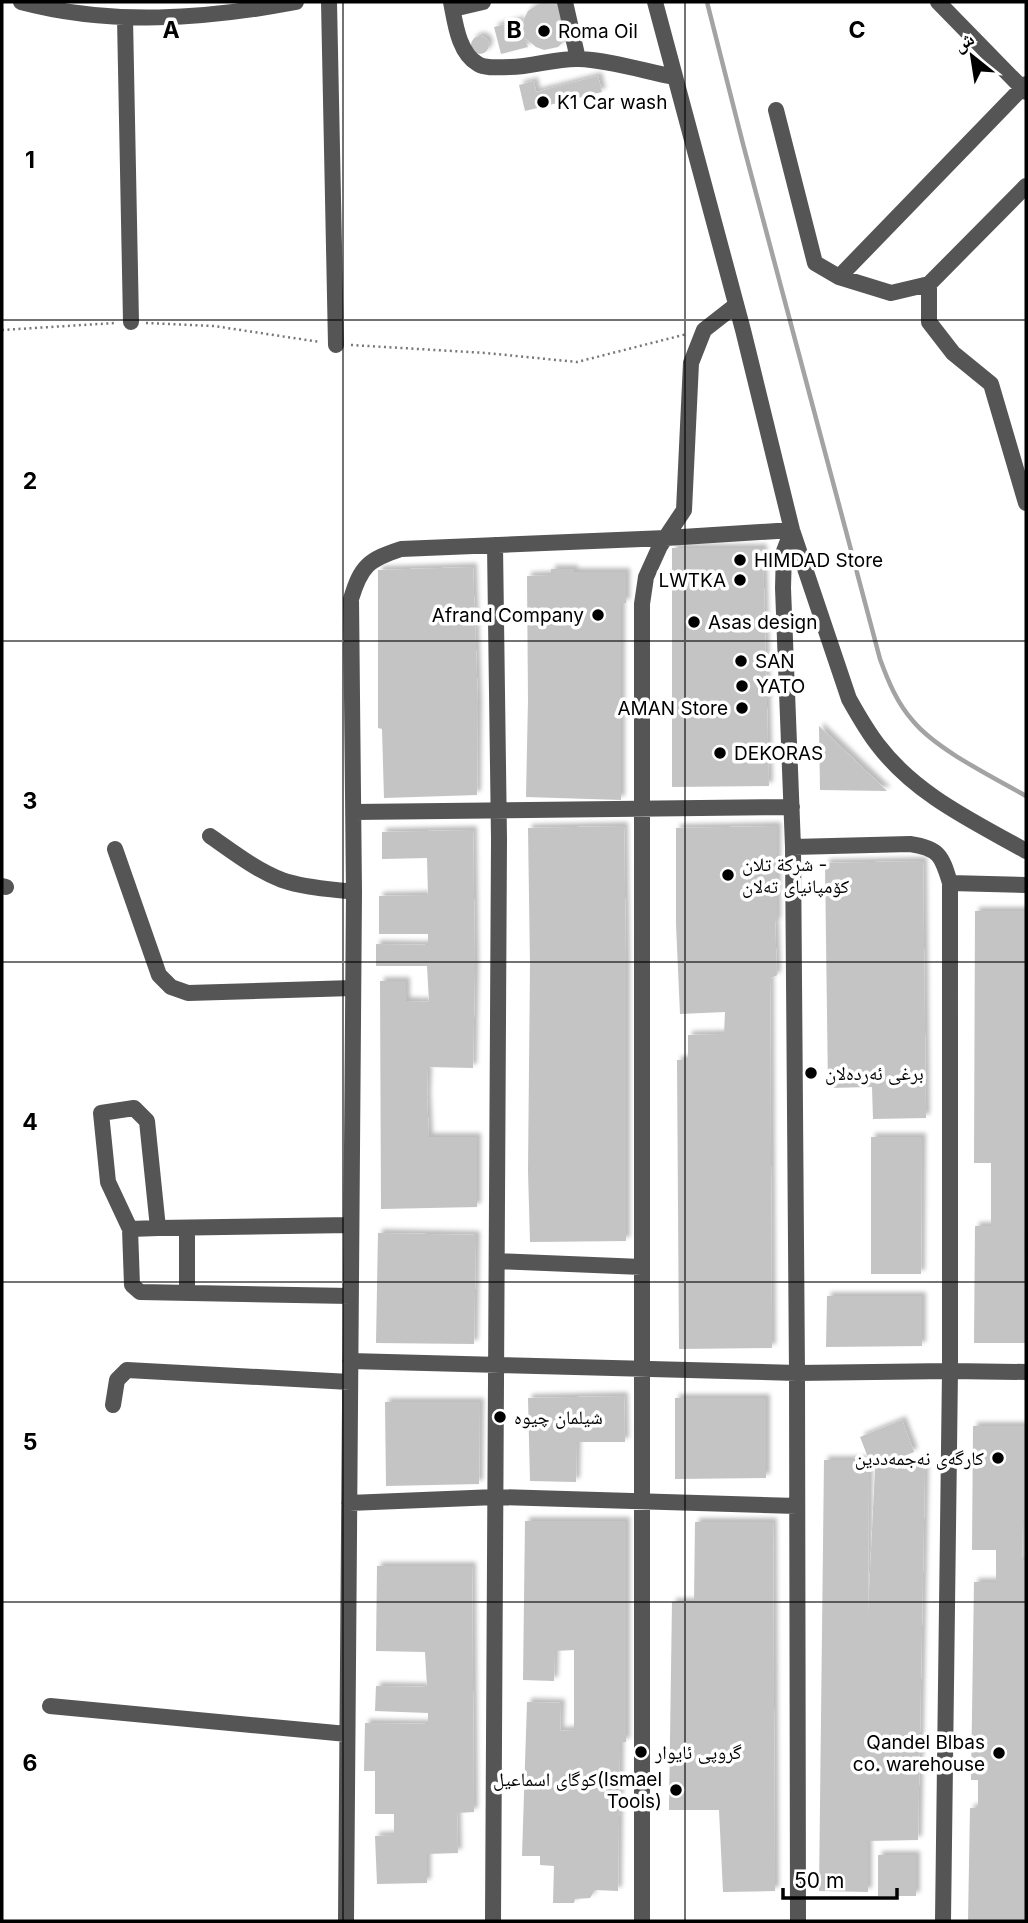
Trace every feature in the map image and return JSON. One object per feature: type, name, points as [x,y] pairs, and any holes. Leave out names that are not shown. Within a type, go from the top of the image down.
[{"type":"street","points":[[21,2],[61,11],[125,18],[229,13],[296,2]]},
{"type":"street","points":[[330,2],[336,345]]},
{"type":"street","points":[[483,2],[452,5],[459,37],[467,54],[479,65],[525,67],[578,59],[674,77]]},
{"type":"street","points":[[565,2],[578,59]]},
{"type":"street","points":[[655,2],[736,305],[792,530],[849,699],[862,724],[897,768],[940,803],[1026,851]]},
{"type":"street","points":[[839,277],[1025,88],[938,2]]},
{"type":"street","points":[[125,18],[131,322]]},
{"type":"street","points":[[776,110],[815,263],[839,277],[891,293],[929,284],[1026,186]]},
{"type":"street","points":[[929,284],[929,321],[953,353],[991,384],[1026,503]]},
{"type":"street","points":[[642,1921],[642,604],[646,577],[684,510],[691,363],[704,330],[736,305]]},
{"type":"street","points":[[346,1921],[354,892],[351,599],[356,582],[362,569],[381,556],[401,549],[792,530]]},
{"type":"street","points":[[792,530],[784,551],[783,588],[793,847],[798,1921]]},
{"type":"street","points":[[493,1921],[499,810],[495,545]]},
{"type":"street","points":[[354,812],[792,807]]},
{"type":"street","points":[[210,836],[279,879],[298,885],[354,892]]},
{"type":"street","points":[[793,847],[910,844],[925,846],[938,853],[950,883],[950,1371],[943,1921]]},
{"type":"street","points":[[115,849],[159,975],[171,987],[188,993],[353,988]]},
{"type":"street","points":[[950,883],[1026,885]]},
{"type":"street","points":[[158,1228],[147,1121],[134,1108],[101,1113],[108,1182],[130,1229],[132,1285],[140,1292],[350,1296]]},
{"type":"street","points":[[130,1229],[351,1225]]},
{"type":"street","points":[[187,1228],[187,1293]]},
{"type":"street","points":[[497,1261],[642,1267]]},
{"type":"street","points":[[350,1360],[797,1373],[1026,1372]]},
{"type":"street","points":[[113,1405],[117,1380],[127,1370],[350,1382]]},
{"type":"street","points":[[349,1503],[496,1497],[797,1506]]},
{"type":"street","points":[[50,1706],[347,1734]]},
{"type":"path","points":[[2,330],[131,322],[214,326],[336,345],[486,353],[577,362],[704,330]]},
{"type":"building","points":[[543,3],[561,8],[566,39],[558,47],[544,50],[525,38],[528,47],[501,54],[494,27],[520,20],[522,27],[528,11]]},
{"type":"building","points":[[480,36],[488,41],[489,45],[484,53],[480,54],[472,49],[471,45],[476,37]]},
{"type":"building","name":"K1 Car wash","points":[[598,76],[602,92],[525,111],[519,85],[534,81],[536,92]]},
{"type":"building","points":[[672,548],[763,548],[769,786],[672,787]]},
{"type":"building","points":[[473,567],[478,705],[477,795],[384,798],[382,729],[378,728],[378,570]]},
{"type":"building","points":[[551,569],[626,572],[626,603],[621,603],[621,800],[526,797],[527,576],[551,575]]},
{"type":"building","name":"DEKORAS","points":[[819,726],[887,791],[820,790]]},
{"type":"building","points":[[624,826],[626,1241],[530,1242],[528,828]]},
{"type":"building","points":[[777,826],[777,975],[770,979],[772,1348],[679,1349],[677,1060],[688,1060],[688,1035],[724,1034],[725,1012],[680,1014],[676,828]]},
{"type":"building","points":[[473,830],[473,1068],[428,1067],[427,1097],[429,1137],[477,1137],[477,1207],[381,1209],[380,981],[406,981],[406,1001],[429,1002],[427,966],[376,966],[376,944],[428,945],[428,934],[379,934],[379,896],[428,895],[427,858],[382,859],[382,832]]},
{"type":"building","points":[[923,861],[926,1118],[873,1119],[872,1087],[828,1088],[825,863]]},
{"type":"building","points":[[975,911],[1026,911],[1026,1343],[974,1343],[975,1226],[991,1226],[991,1163],[974,1163]]},
{"type":"building","points":[[871,1137],[922,1137],[921,1274],[871,1274]]},
{"type":"building","points":[[378,1233],[476,1235],[474,1344],[376,1343]]},
{"type":"building","points":[[827,1296],[922,1296],[922,1346],[826,1347]]},
{"type":"building","points":[[624,1396],[625,1442],[577,1442],[576,1482],[530,1481],[528,1398]]},
{"type":"building","points":[[675,1398],[766,1398],[766,1478],[675,1479]]},
{"type":"building","points":[[385,1402],[480,1402],[479,1484],[386,1486]]},
{"type":"building","points":[[902,1420],[914,1452],[872,1469],[860,1437]]},
{"type":"building","points":[[973,1426],[1026,1426],[1026,1520],[1023,1520],[1022,1560],[1026,1560],[1026,1921],[968,1921],[970,1808],[978,1808],[978,1780],[971,1780],[974,1582],[996,1582],[996,1550],[972,1550]]},
{"type":"building","points":[[824,1460],[869,1460],[868,1614],[875,1468],[925,1467],[918,1840],[868,1841],[868,1892],[819,1891]]},
{"type":"building","points":[[525,1521],[626,1521],[626,1742],[620,1742],[618,1891],[595,1890],[590,1898],[575,1899],[574,1903],[553,1903],[554,1866],[540,1865],[540,1856],[522,1856],[527,1702],[561,1703],[560,1731],[574,1730],[574,1650],[555,1651],[554,1681],[523,1680]]},
{"type":"building","points":[[695,1522],[773,1522],[775,1891],[723,1892],[719,1810],[669,1810],[672,1602],[694,1602]]},
{"type":"building","points":[[377,1566],[472,1566],[474,1812],[457,1813],[458,1853],[427,1854],[427,1883],[377,1884],[375,1836],[394,1835],[394,1814],[375,1814],[375,1771],[364,1771],[365,1723],[428,1724],[428,1713],[375,1711],[376,1686],[427,1687],[425,1652],[376,1651]]},
{"type":"building","points":[[878,1855],[916,1855],[916,1896],[878,1896]]},
{"type":"waterway","points":[[707,2],[886,675],[902,707],[923,732],[966,762],[1026,796]]},
{"type":"place","name":"Roma Oil","points":[[544,31]]},
{"type":"place","name":"K1 Car wash","points":[[543,102]]},
{"type":"place","name":"HIMDAD Store","points":[[740,560]]},
{"type":"place","name":"LWTKA","points":[[740,580]]},
{"type":"place","name":"Afrand Company","points":[[598,615]]},
{"type":"place","name":"Asas design","points":[[694,622]]},
{"type":"place","name":"SAN","points":[[741,661]]},
{"type":"place","name":"YATO","points":[[742,686]]},
{"type":"place","name":"AMAN Store","points":[[742,708]]},
{"type":"place","name":"DEKORAS","points":[[720,753]]},
{"type":"place","name":"شركة تلان - کۆمپانیای تەلان","points":[[728,875]]},
{"type":"place","name":"برغی ئەردەلان","points":[[811,1073]]},
{"type":"place","name":"شيلمان چیوه","points":[[500,1417]]},
{"type":"place","name":"کارگەی نەجمەددین","points":[[998,1458]]},
{"type":"place","name":"گروپى ئايوار","points":[[641,1752]]},
{"type":"place","name":"Qandel Blbas co. warehouse","points":[[999,1753]]},
{"type":"place","name":"كوگای اسماعیل(Ismael Tools)","points":[[676,1790]]}]
